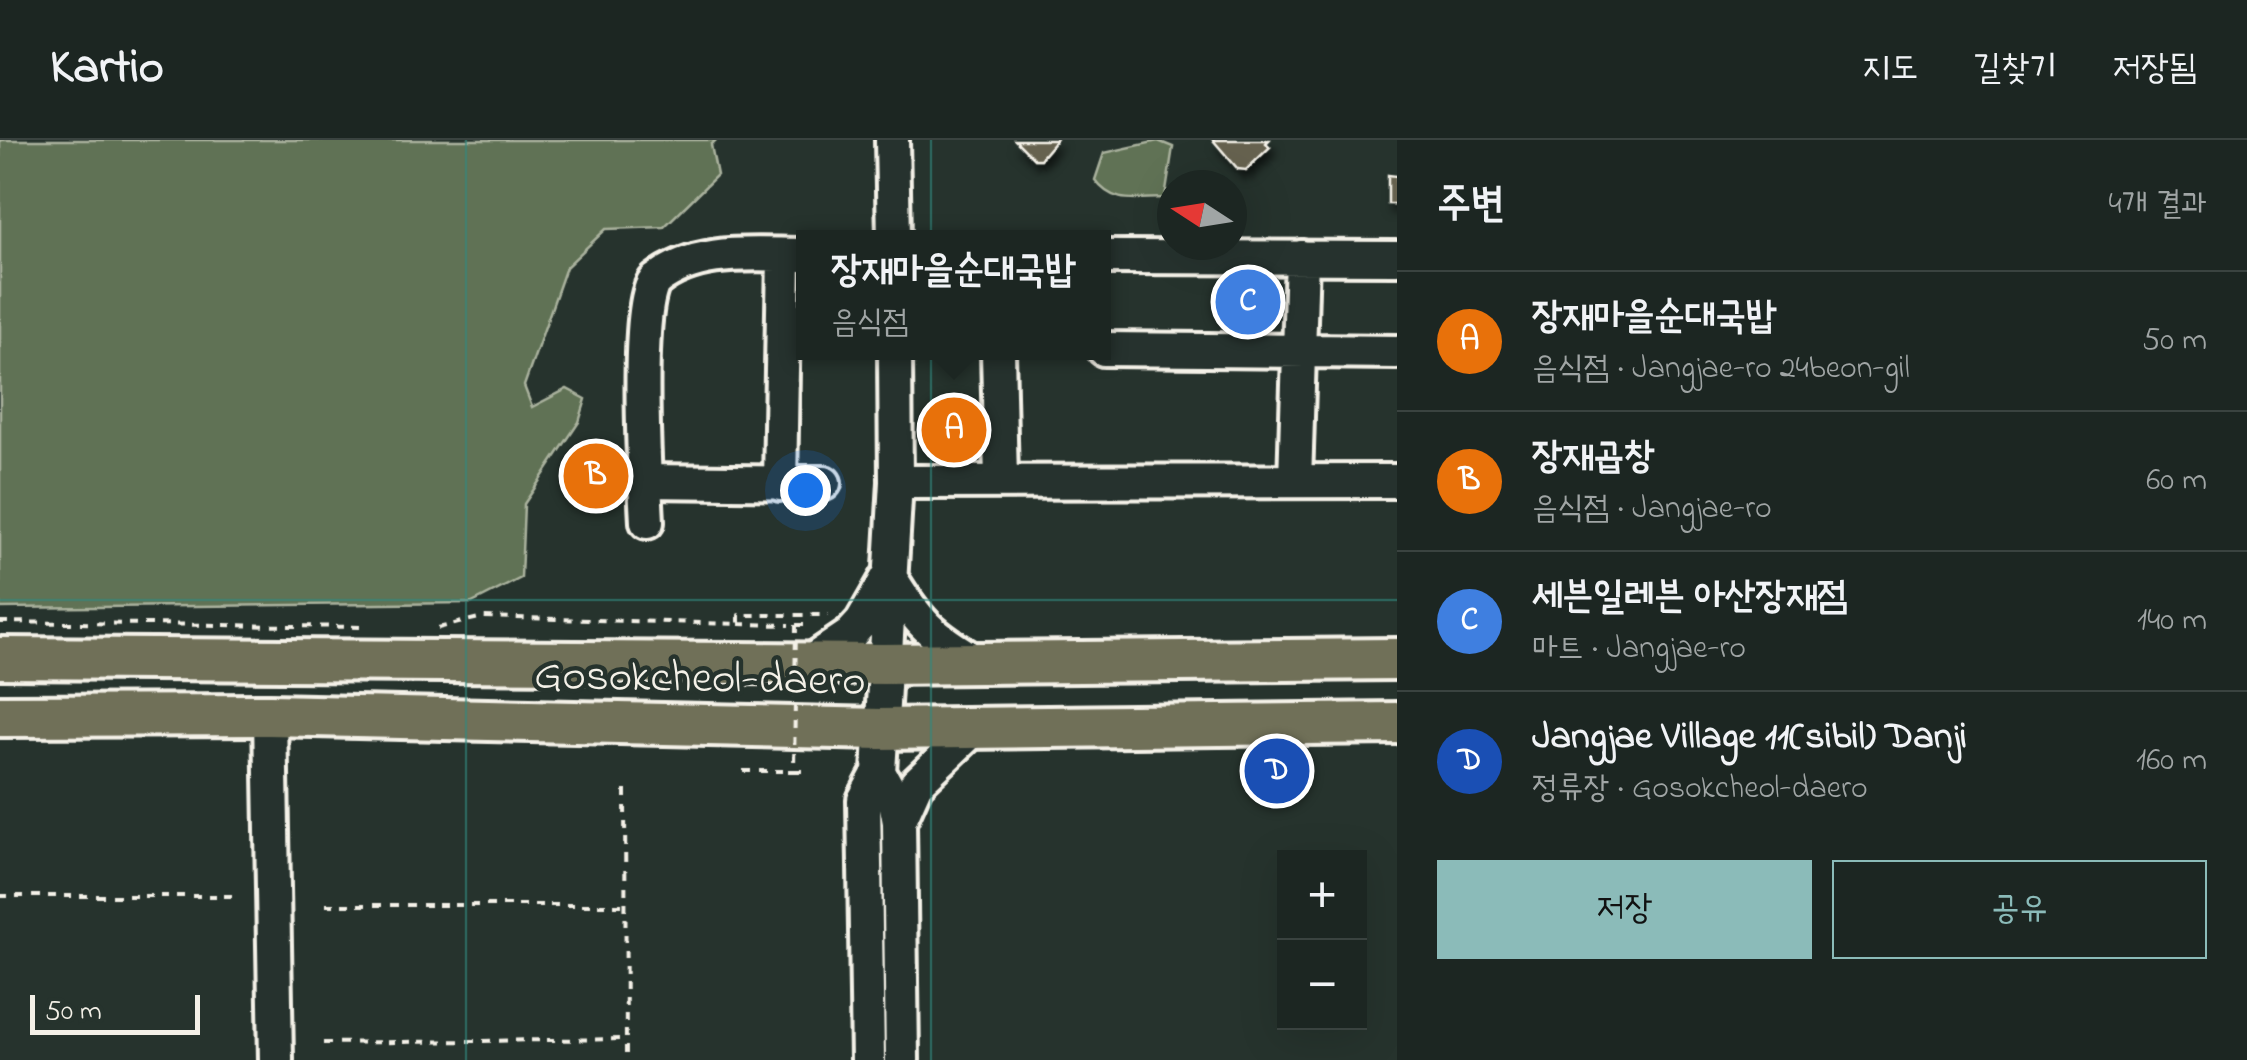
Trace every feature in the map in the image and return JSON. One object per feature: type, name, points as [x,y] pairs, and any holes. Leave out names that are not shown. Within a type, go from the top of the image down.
[{"type":"main road","name":"Gosokcheol-daero","points":[[0,658],[810,644],[883,664],[1397,659]]},
{"type":"main road","name":"Gosokcheol-daero","points":[[0,716],[270,714],[880,730],[1397,723]]},
{"type":"street","points":[[892,140],[894,230]]},
{"type":"street","points":[[647,522],[643,336],[648,290],[657,279],[705,256],[794,255],[780,484]]},
{"type":"street","points":[[1111,257],[1397,258]]},
{"type":"street","points":[[1295,481],[1302,258]]},
{"type":"street","points":[[1111,349],[1397,352]]},
{"type":"street","points":[[868,1060],[864,800],[878,772],[896,482],[895,360]]},
{"type":"street","points":[[998,360],[1000,480]]},
{"type":"street","points":[[645,481],[824,483]]},
{"type":"street","points":[[896,482],[1397,481]]},
{"type":"street","points":[[810,644],[850,635],[890,575]]},
{"type":"street","points":[[890,575],[910,610],[930,633],[978,663]]},
{"type":"street","points":[[270,714],[276,1060]]},
{"type":"street","points":[[899,822],[916,784],[975,728]]},
{"type":"street","points":[[878,772],[895,801],[899,822],[902,1060]]},
{"type":"path","points":[[739,624],[739,615],[838,615]]},
{"type":"path","points":[[439,628],[483,617],[796,625]]},
{"type":"path","points":[[0,622],[379,627]]},
{"type":"path","points":[[796,625],[810,644]]},
{"type":"path","points":[[794,771],[796,625]]},
{"type":"path","points":[[742,770],[810,770]]},
{"type":"path","points":[[624,790],[626,1060]]},
{"type":"path","points":[[0,896],[235,896]]},
{"type":"path","points":[[326,905],[626,905]]},
{"type":"path","points":[[323,1043],[626,1039]]},
{"type":"green space","points":[[0,140],[716,140],[711,145],[717,175],[664,227],[606,229],[566,267],[524,386],[532,407],[567,389],[586,399],[579,422],[524,504],[521,578],[472,603],[0,608]]},
{"type":"green space","points":[[1158,141],[1173,147],[1169,170],[1157,170],[1157,198],[1118,197],[1102,188],[1095,180],[1104,153]]},
{"type":"building","points":[[1015,140],[1056,140],[1040,159],[1034,159]]},
{"type":"building","points":[[1213,140],[1269,140],[1266,143],[1270,147],[1246,170],[1238,169]]},
{"type":"building","points":[[1388,175],[1397,176],[1397,204],[1388,204]]},
{"type":"building","points":[[939,404],[971,404],[971,451],[939,451]]},
{"type":"building","points":[[571,459],[609,459],[609,494],[571,494]]},
{"type":"place","name":"세븐일레븐 아산장재점","points":[[1248,302]]},
{"type":"place","name":"장재마을순대국밥","points":[[954,430]]},
{"type":"place","name":"장재곱창","points":[[596,476]]},
{"type":"place","name":"Jangjae Village 11(sibil) Danji","points":[[1277,771]]}]
